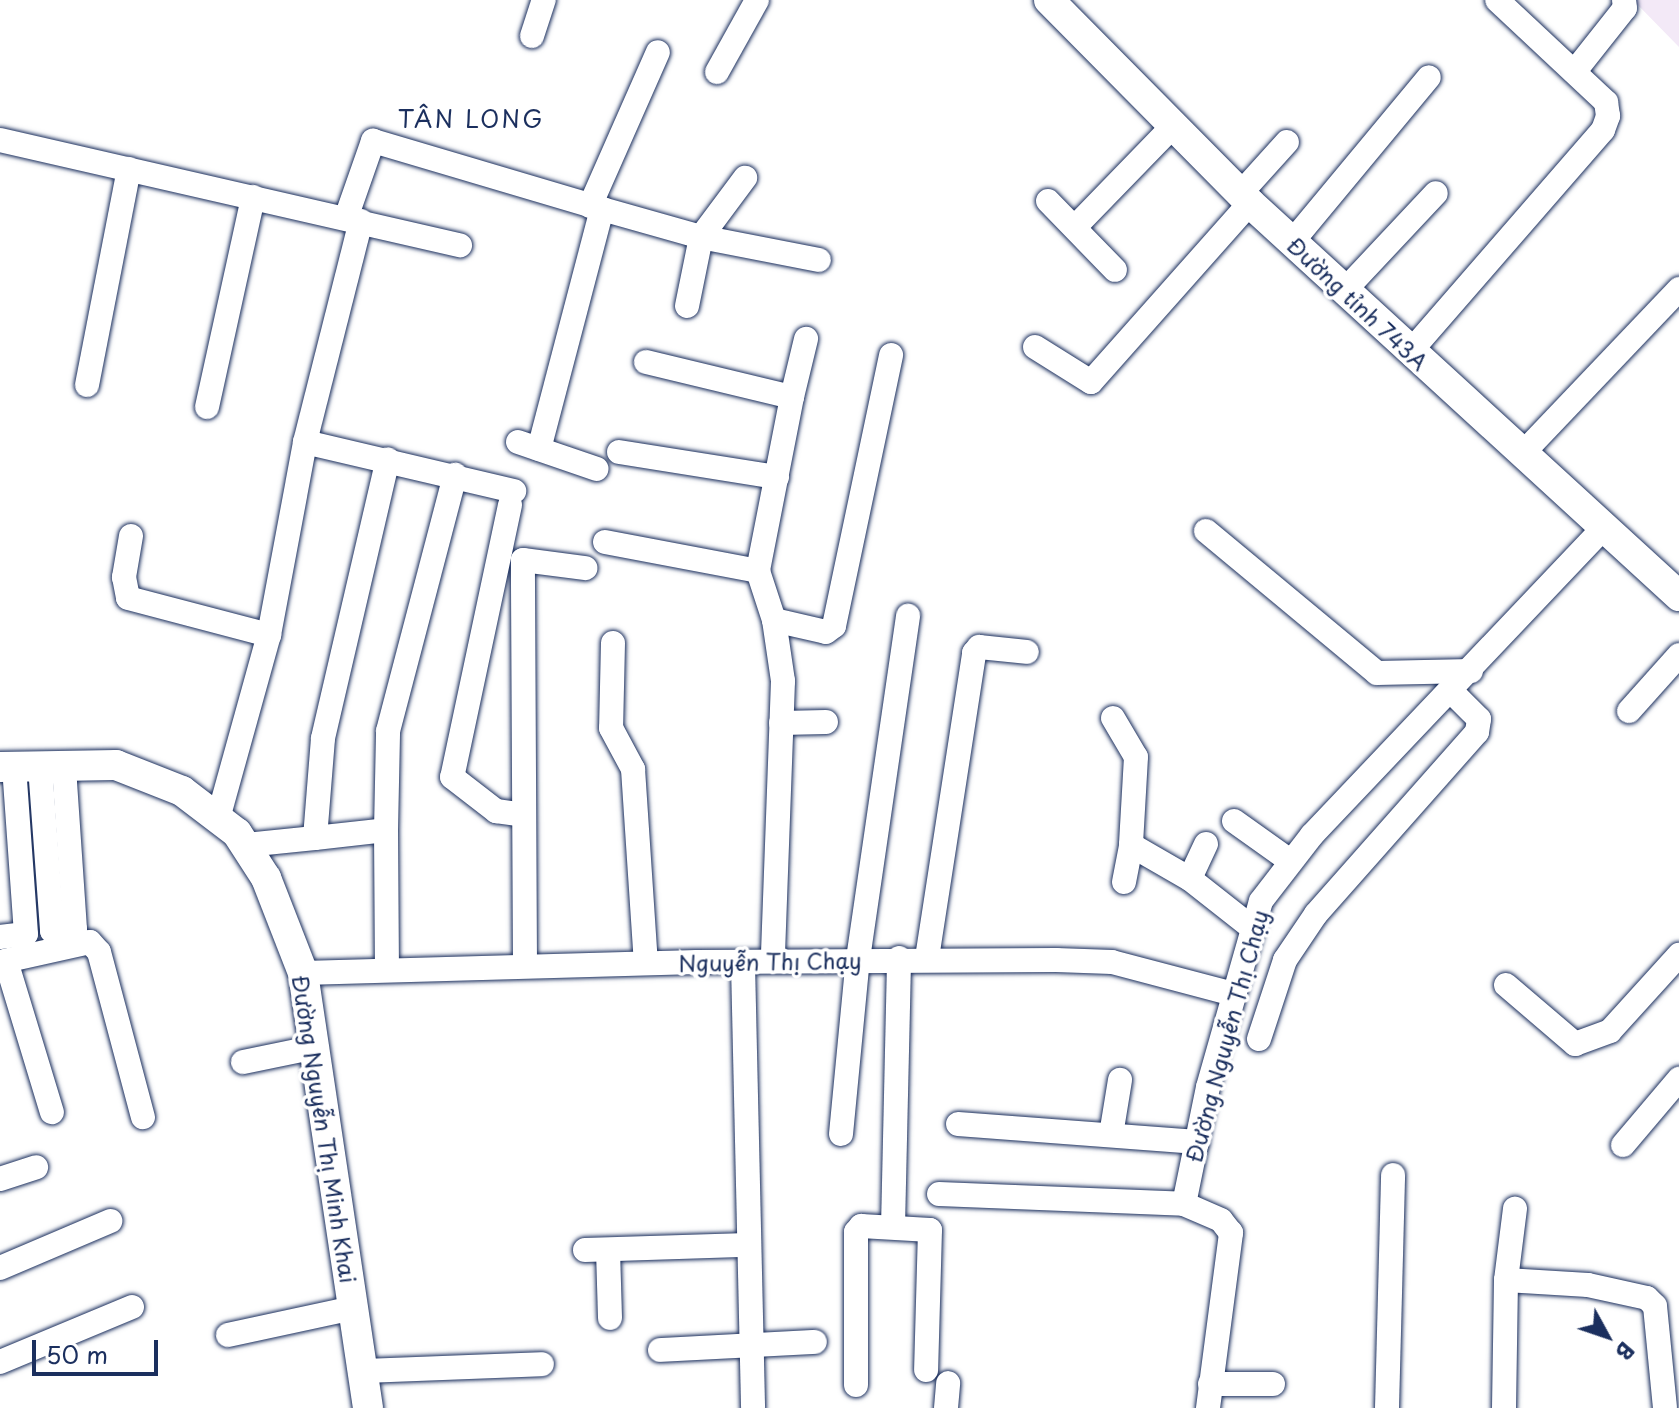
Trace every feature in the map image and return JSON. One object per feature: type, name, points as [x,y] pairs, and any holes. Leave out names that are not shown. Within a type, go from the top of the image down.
[{"type":"main road","name":"Đường tỉnh 743A","points":[[1049,0],[1245,199],[1679,596]]},
{"type":"main road","name":"Đường Nguyễn Thị Minh Khai","points":[[29,766],[116,765],[182,791],[219,815],[246,845],[266,878],[303,973],[368,1408]]},
{"type":"street","points":[[532,36],[544,0]]},
{"type":"street","points":[[717,72],[757,0]]},
{"type":"street","points":[[1410,352],[1603,130],[1606,102],[1497,0]]},
{"type":"street","points":[[1575,71],[1625,8],[1624,0]]},
{"type":"street","points":[[597,469],[528,445],[596,207],[658,52]]},
{"type":"street","points":[[1292,242],[1429,77]]},
{"type":"street","points":[[1075,227],[1174,125]]},
{"type":"street","points":[[0,140],[460,245]]},
{"type":"street","points":[[219,815],[269,635],[305,442],[373,141],[701,237],[819,260]]},
{"type":"street","points":[[1035,347],[1091,382],[1245,199],[1287,142]]},
{"type":"street","points":[[87,385],[129,169]]},
{"type":"street","points":[[687,306],[701,237],[745,178]]},
{"type":"street","points":[[1344,291],[1436,193]]},
{"type":"street","points":[[207,407],[253,197]]},
{"type":"street","points":[[1048,201],[1115,270]]},
{"type":"street","points":[[1522,454],[1679,289]]},
{"type":"street","points":[[773,960],[783,681],[774,620],[758,571],[806,339]]},
{"type":"street","points":[[774,620],[826,632],[834,626],[891,355]]},
{"type":"street","points":[[646,362],[792,397]]},
{"type":"street","points":[[305,442],[455,475],[512,498],[524,815],[525,966]]},
{"type":"street","points":[[619,452],[777,477]]},
{"type":"street","points":[[315,838],[323,738],[388,459]]},
{"type":"street","points":[[387,969],[388,731],[455,475]]},
{"type":"street","name":"Đường Nguyễn Thị Chạy","points":[[1184,1204],[1233,994],[1251,927],[1268,890],[1290,861],[1604,527]]},
{"type":"street","points":[[1206,531],[1377,673],[1471,671]]},
{"type":"street","points":[[131,536],[124,577],[128,598],[269,635]]},
{"type":"street","points":[[605,542],[758,571]]},
{"type":"street","points":[[513,557],[585,568]]},
{"type":"street","points":[[513,557],[452,777],[496,811],[524,815]]},
{"type":"street","points":[[841,1134],[858,959],[908,616]]},
{"type":"street","points":[[613,643],[611,728],[633,769],[646,963]]},
{"type":"street","points":[[927,958],[974,653],[979,647],[1027,652]]},
{"type":"street","points":[[1629,711],[1679,655]]},
{"type":"street","points":[[1259,1039],[1285,960],[1316,914],[1477,732],[1479,719],[1451,691]]},
{"type":"street","points":[[1113,718],[1136,757],[1131,845],[1124,882]]},
{"type":"street","points":[[781,723],[826,722]]},
{"type":"street","points":[[2,953],[26,934],[75,929],[29,766]]},
{"type":"street","points":[[26,934],[29,766]]},
{"type":"street","points":[[1234,821],[1290,861]]},
{"type":"street","points":[[246,845],[386,830]]},
{"type":"street","points":[[1190,879],[1206,844]]},
{"type":"street","points":[[1131,845],[1190,879],[1251,927]]},
{"type":"street","points":[[2,953],[81,942],[90,942],[99,952],[143,1117]]},
{"type":"street","points":[[2,953],[52,1112]]},
{"type":"street","points":[[1506,985],[1575,1044],[1610,1031],[1679,955]]},
{"type":"street","points":[[893,1227],[899,958]]},
{"type":"street","name":"Nguyễn Thị Chạy","points":[[303,973],[899,958],[1112,962],[1233,994]]},
{"type":"street","points":[[743,964],[749,1341],[753,1408]]},
{"type":"street","points":[[243,1062],[316,1047]]},
{"type":"street","points":[[1623,1145],[1679,1079]]},
{"type":"street","points":[[1111,1135],[1120,1080]]},
{"type":"street","points":[[958,1124],[1197,1142]]},
{"type":"street","points":[[0,1179],[36,1167]]},
{"type":"street","points":[[1387,1408],[1393,1175]]},
{"type":"street","points":[[939,1194],[1184,1204],[1221,1220],[1231,1233],[1209,1396],[1273,1384]]},
{"type":"street","points":[[1504,1408],[1506,1280],[1515,1209]]},
{"type":"street","points":[[0,1268],[110,1221]]},
{"type":"street","points":[[856,1385],[856,1232],[861,1226],[926,1227],[931,1235],[926,1370]]},
{"type":"street","points":[[610,1318],[597,1250],[748,1245]]},
{"type":"street","points":[[1506,1280],[1588,1285],[1647,1298],[1655,1306],[1665,1408]]},
{"type":"street","points":[[0,1362],[132,1307]]},
{"type":"street","points":[[228,1335],[353,1308]]},
{"type":"street","points":[[660,1350],[749,1341],[815,1342]]},
{"type":"street","points":[[363,1371],[542,1364]]},
{"type":"street","points":[[946,1408],[948,1383]]},
{"type":"shaded area","points":[[1633,0],[1679,0],[1679,47]]},
{"type":"district","name":"TÂN LONG","points":[[471,119]]}]
